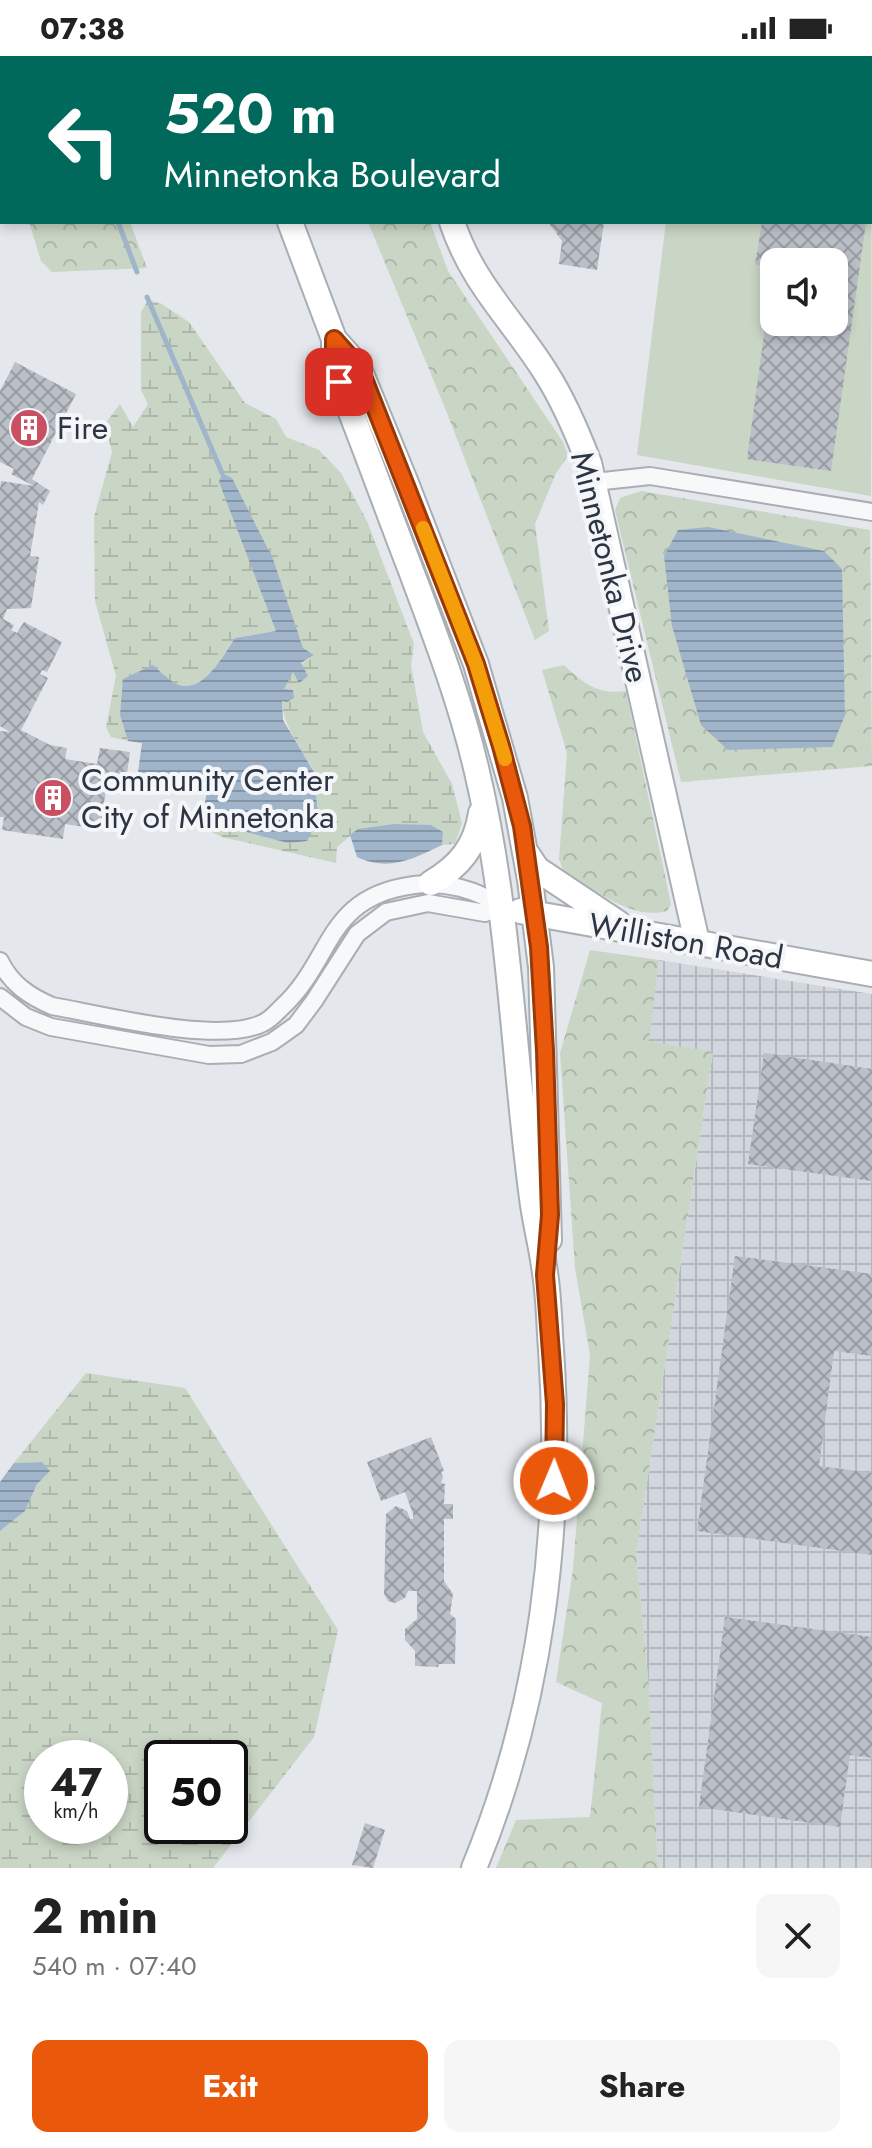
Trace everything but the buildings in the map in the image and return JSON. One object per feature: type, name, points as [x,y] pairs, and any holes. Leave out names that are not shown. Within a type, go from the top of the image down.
[{"type":"main road","points":[[291,224],[334,339],[334,365],[339,382],[446,669],[472,749],[501,907],[532,1198],[545,1275],[555,1404],[554,1507],[548,1579],[535,1665],[525,1706],[509,1767],[474,1868]]},
{"type":"main road","name":"Minnetonka Drive","points":[[453,224],[469,264],[490,298],[547,374],[574,423],[594,482],[697,942]]},
{"type":"main road","points":[[334,339],[358,366],[364,379],[462,625],[505,757],[526,852],[542,982],[550,1215],[545,1275]]},
{"type":"main road","points":[[431,883],[463,860],[472,847],[479,829],[483,803]]},
{"type":"main road","points":[[526,852],[537,869],[626,929]]},
{"type":"main road","name":"Williston Road","points":[[501,907],[872,974]]},
{"type":"street","points":[[594,482],[650,476],[872,512]]},
{"type":"street","name":"Williston Road","points":[[0,961],[8,976],[30,997],[52,1006],[207,1032],[237,1032],[265,1023],[292,998],[332,932],[346,916],[390,888],[431,883],[484,894],[501,907]]},
{"type":"street","name":"Williston Road","points":[[0,997],[26,1017],[51,1027],[209,1055],[241,1054],[272,1042],[296,1025],[357,934],[386,912],[428,903],[485,913],[501,907]]},
{"type":"shaded area","points":[[659,960],[872,994],[872,1868],[658,1868],[648,1677],[636,1554],[713,1052],[648,1042]]},
{"type":"green space","points":[[30,224],[131,224],[147,268],[52,272],[41,261]]},
{"type":"green space","points":[[369,224],[431,224],[448,271],[563,442],[568,456],[556,473],[535,524],[549,631],[535,640],[445,408]]},
{"type":"green space","points":[[666,224],[872,224],[871,496],[637,455]]},
{"type":"green space","points":[[148,300],[160,303],[189,322],[245,403],[276,419],[286,437],[319,450],[341,473],[367,521],[414,644],[411,665],[423,732],[452,784],[462,823],[455,844],[442,845],[443,832],[359,829],[337,847],[336,863],[222,837],[203,828],[202,821],[289,843],[307,840],[314,772],[293,736],[282,698],[290,676],[314,655],[277,631],[235,638],[210,674],[193,685],[183,686],[173,682],[153,666],[120,715],[128,741],[111,737],[106,727],[116,676],[95,601],[94,517],[112,452],[105,424],[120,404],[133,427],[148,404],[141,390],[141,312]]},
{"type":"green space","points":[[641,491],[870,530],[872,766],[681,782],[615,510],[620,498]],"holes":[[[824,551],[841,569],[845,715]]]},
{"type":"green space","points":[[564,665],[599,689],[626,691],[671,904],[667,911],[653,913],[626,907],[563,870],[559,859],[567,753],[542,670]]},
{"type":"green space","points":[[590,950],[659,960],[649,1041],[713,1052],[636,1554],[648,1677],[658,1868],[496,1868],[516,1820],[590,1817],[602,1703],[556,1682],[573,1569],[590,1355],[575,1268],[560,1053]]},
{"type":"green space","points":[[86,1373],[185,1388],[338,1630],[314,1737],[248,1823],[248,1740],[144,1740],[144,1844],[232,1844],[213,1868],[0,1868],[0,1531],[25,1511],[37,1484],[42,1462],[14,1463]]},
{"type":"water","points":[[222,473],[232,478],[273,559],[303,648],[314,655],[301,663],[308,676],[299,683],[293,672],[284,689],[293,690],[294,698],[282,701],[283,720],[314,772],[318,818],[307,841],[288,843],[202,821],[208,784],[138,772],[142,743],[128,741],[120,715],[123,679],[153,665],[173,682],[183,686],[193,685],[210,674],[235,638],[276,631],[219,482]]},
{"type":"water","points":[[708,527],[824,551],[842,569],[845,715],[832,747],[728,750],[701,725],[672,626],[664,556],[678,530]]},
{"type":"water","points":[[394,824],[431,825],[443,832],[442,845],[401,862],[380,863],[357,857],[350,835],[358,829]]},
{"type":"water","points":[[42,1462],[50,1471],[37,1484],[25,1511],[0,1531],[0,1482],[14,1463]]},
{"type":"waterway","points":[[119,224],[137,272]]},
{"type":"waterway","points":[[147,297],[222,473]]},
{"type":"slow traffic","points":[[423,528],[476,664],[505,759]]},
{"type":"place","name":"Fire","points":[[29,428]]},
{"type":"place","name":"Community Center City of Minnetonka","points":[[53,798]]},
{"type":"route","points":[[339,382],[334,365],[334,339],[358,366],[364,379],[457,613],[485,690],[522,826],[541,967],[550,1215],[545,1275],[555,1404],[554,1481]]}]
